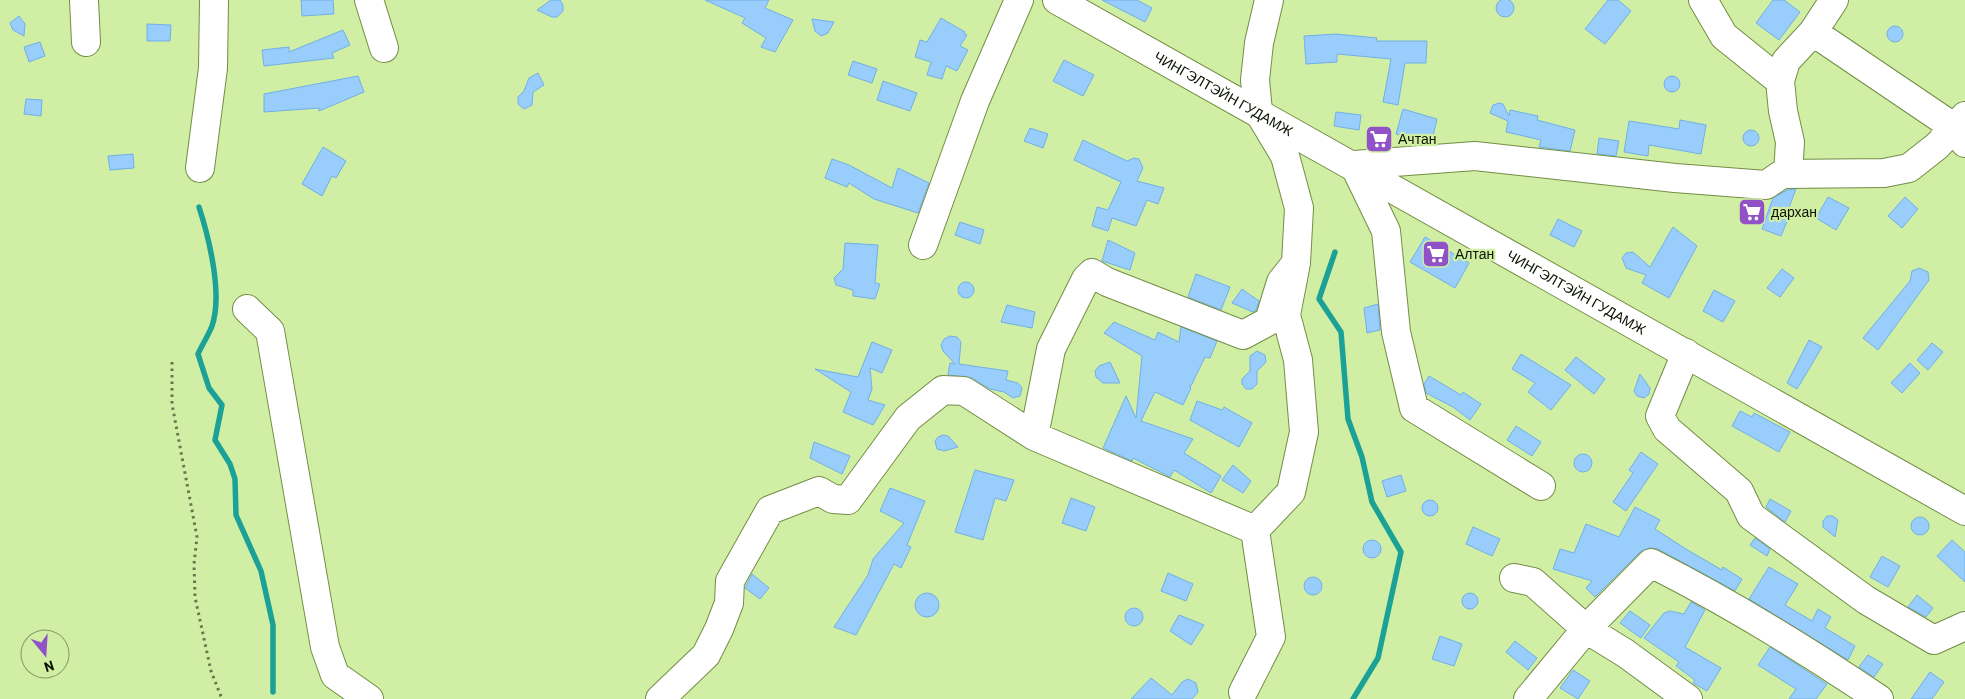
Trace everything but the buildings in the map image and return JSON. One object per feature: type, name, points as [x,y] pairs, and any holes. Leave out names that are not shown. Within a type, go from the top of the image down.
[{"type":"street","points":[[84,0],[86,42]]},
{"type":"street","points":[[200,168],[213,68],[214,0]]},
{"type":"street","points":[[369,0],[384,48]]},
{"type":"street","points":[[924,245],[975,101],[1019,0]]},
{"type":"street","name":"ЧИНГЭЛТЭЙН ГУДАМЖ","points":[[1057,0],[1258,111],[1965,510]]},
{"type":"street","points":[[1255,530],[1292,492],[1304,432],[1298,360],[1286,315],[1296,262],[1299,208],[1284,156],[1258,111],[1255,80],[1259,43],[1269,0]]},
{"type":"street","points":[[1703,0],[1724,36],[1780,81]]},
{"type":"street","points":[[1788,174],[1790,142],[1783,111],[1780,81],[1786,61],[1813,32],[1834,0]]},
{"type":"street","points":[[1541,486],[1414,408],[1396,332],[1386,231],[1354,166],[1475,156],[1675,178],[1766,184],[1782,174],[1884,173],[1909,168],[1956,133],[1813,32]]},
{"type":"street","points":[[1034,436],[1051,349],[1086,279],[1092,273],[1107,282],[1243,335],[1269,321],[1281,282],[1296,262]]},
{"type":"street","points":[[247,309],[270,331],[325,647],[335,675],[368,699]]},
{"type":"street","points":[[1686,353],[1660,416],[1667,429],[1739,491],[1751,516],[1866,600],[1934,640],[1965,626]]},
{"type":"street","points":[[660,699],[706,655],[728,603],[730,581],[770,510],[819,491],[833,499],[848,500],[908,418],[943,390],[964,391],[1034,436],[1255,530]]},
{"type":"street","points":[[1243,692],[1271,637],[1255,530]]},
{"type":"street","points":[[1528,699],[1586,629],[1650,563],[1696,586],[1804,648],[1879,699]]},
{"type":"street","points":[[1514,578],[1533,582],[1586,629],[1625,653],[1688,699]]},
{"type":"path","points":[[172,362],[172,404],[197,537],[194,564],[195,597],[211,671],[222,699]]},
{"type":"waterway","points":[[199,207],[207,234],[213,266],[216,298],[212,326],[198,354],[209,388],[222,405],[215,440],[230,464],[235,479],[236,515],[261,571],[273,625],[273,692]]},
{"type":"waterway","points":[[1335,252],[1319,299],[1341,332],[1348,419],[1362,457],[1372,502],[1401,552],[1378,658],[1353,699]]},
{"type":"place","name":"Ачтан","points":[[1379,139]]},
{"type":"place","name":"дархан","points":[[1752,212]]},
{"type":"place","name":"Алтан","points":[[1436,254]]}]
